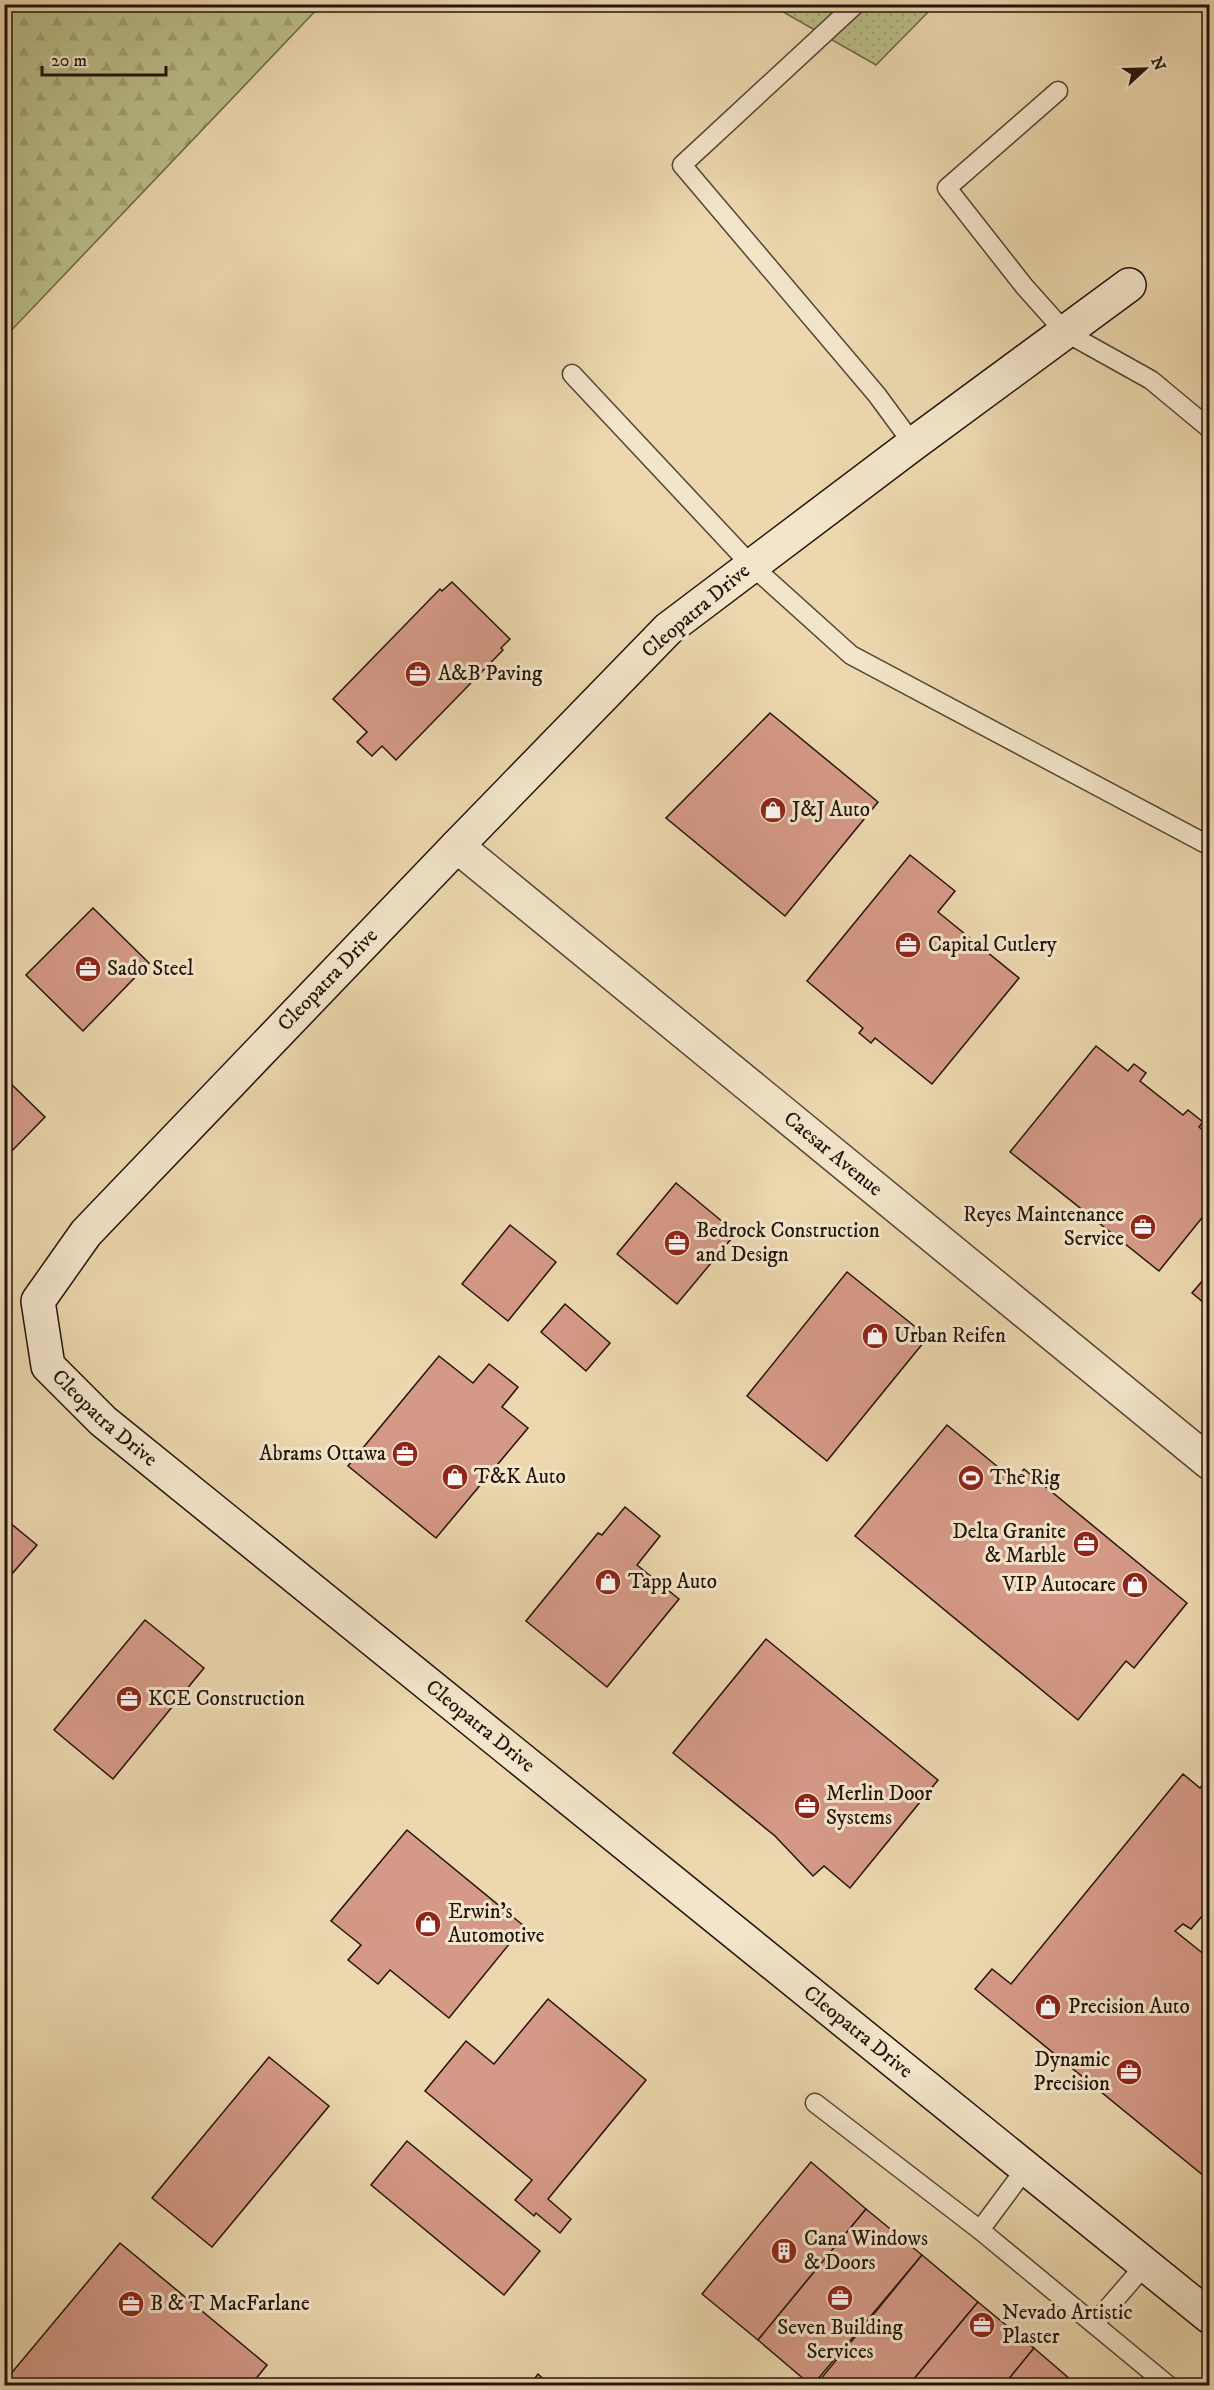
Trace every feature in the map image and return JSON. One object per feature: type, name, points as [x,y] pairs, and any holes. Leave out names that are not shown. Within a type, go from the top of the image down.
[{"type":"street","name":"Cleopatra Drive","points":[[1130,285],[913,444],[668,629],[86,1233],[38,1301],[48,1366],[103,1421],[1209,2317]]},
{"type":"street","name":"Caesar Avenue","points":[[457,846],[1209,1463]]},
{"type":"lane","points":[[856,4],[682,165],[877,395],[913,444]]},
{"type":"lane","points":[[1058,91],[947,188],[1024,286],[1065,332],[1151,380],[1209,429]]},
{"type":"lane","points":[[572,374],[751,565],[851,655],[1209,846]]},
{"type":"lane","points":[[814,2103],[980,2230],[1169,2385]]},
{"type":"lane","points":[[980,2230],[1026,2168]]},
{"type":"lane","points":[[1094,2324],[1145,2265]]},
{"type":"green space","points":[[4,5],[321,5],[5,337]]},
{"type":"green space","points":[[771,5],[935,5],[876,65]]},
{"type":"building","name":"A&B Paving","points":[[452,582],[510,639],[501,648],[503,650],[396,760],[382,746],[372,756],[357,742],[367,732],[333,699],[440,589],[442,591]]},
{"type":"building","name":"J&J Auto","points":[[770,713],[878,802],[785,916],[666,818]]},
{"type":"building","name":"Capital Cutlery","points":[[910,855],[955,891],[938,912],[1019,978],[932,1084],[875,1038],[871,1043],[859,1033],[863,1028],[807,981]]},
{"type":"building","name":"Sado Steel","points":[[93,908],[149,963],[83,1031],[26,975]]},
{"type":"building","points":[[1096,1046],[1128,1071],[1134,1064],[1146,1073],[1140,1081],[1183,1115],[1188,1110],[1203,1122],[1199,1127],[1210,1136],[1210,1208],[1159,1271],[1010,1152]]},
{"type":"building","points":[[4,1077],[45,1117],[4,1159]]},
{"type":"building","name":"Bedrock Construction and Design","points":[[676,1183],[736,1233],[677,1304],[617,1254]]},
{"type":"building","points":[[510,1225],[556,1262],[508,1321],[462,1284]]},
{"type":"building","points":[[847,1272],[928,1337],[827,1461],[747,1396]]},
{"type":"building","points":[[1210,1272],[1210,1308],[1192,1293]]},
{"type":"building","points":[[565,1304],[610,1343],[586,1371],[541,1332]]},
{"type":"building","points":[[439,1356],[473,1383],[489,1364],[518,1387],[502,1407],[528,1428],[436,1538],[348,1466]]},
{"type":"building","points":[[947,1425],[1015,1481],[1024,1469],[1187,1603],[1134,1668],[1126,1661],[1078,1720],[855,1536]]},
{"type":"building","name":"Tapp Auto","points":[[625,1507],[660,1536],[637,1565],[679,1599],[607,1687],[526,1621],[598,1533],[602,1535]]},
{"type":"building","points":[[4,1518],[37,1545],[4,1583]]},
{"type":"building","name":"KCE Construction","points":[[145,1620],[204,1668],[113,1779],[54,1730]]},
{"type":"building","points":[[766,1639],[938,1780],[850,1888],[824,1866],[813,1876],[775,1836],[673,1753]]},
{"type":"building","points":[[1183,1774],[1200,1788],[1210,1777],[1210,1892],[1205,1898],[1210,1901],[1210,1907],[1191,1929],[1183,1924],[1175,1931],[1210,1959],[1210,2181],[975,1989],[992,1969],[1011,1984]]},
{"type":"building","name":"Erwin's Automotive","points":[[407,1830],[524,1926],[449,2018],[390,1970],[378,1984],[348,1960],[361,1945],[331,1921]]},
{"type":"building","points":[[548,1999],[646,2080],[548,2199],[571,2219],[560,2233],[536,2213],[534,2216],[515,2200],[532,2180],[425,2091],[466,2041],[494,2064]]},
{"type":"building","points":[[269,2057],[329,2106],[212,2247],[152,2198]]},
{"type":"building","points":[[407,2141],[540,2251],[504,2295],[371,2185]]},
{"type":"building","name":"Cana Windows & Doors","points":[[811,2162],[866,2209],[758,2340],[702,2294]]},
{"type":"building","name":"Seven Building Services","points":[[866,2209],[922,2255],[812,2386],[758,2340]]},
{"type":"building","name":"B & T MacFarlane","points":[[120,2243],[267,2365],[250,2386],[4,2386],[4,2382]]},
{"type":"building","points":[[922,2255],[978,2302],[908,2386],[815,2386]]},
{"type":"building","name":"Nevado Artistic Plaster","points":[[978,2302],[1034,2348],[1003,2386],[908,2386]]},
{"type":"building","points":[[1034,2348],[1078,2386],[1003,2386]]},
{"type":"building","points":[[538,2374],[551,2386],[529,2386]]},
{"type":"place","name":"A&B Paving","points":[[418,674]]},
{"type":"place","name":"J&J Auto","points":[[773,810]]},
{"type":"place","name":"Capital Cutlery","points":[[908,945]]},
{"type":"place","name":"Sado Steel","points":[[88,969]]},
{"type":"place","name":"Reyes Maintenance Service","points":[[1143,1227]]},
{"type":"place","name":"Bedrock Construction and Design","points":[[677,1243]]},
{"type":"place","name":"Urban Reifen","points":[[875,1336]]},
{"type":"place","name":"Abrams Ottawa","points":[[405,1454]]},
{"type":"place","name":"T&K Auto","points":[[455,1477]]},
{"type":"place","name":"The Rig","points":[[971,1478]]},
{"type":"place","name":"Delta Granite & Marble","points":[[1086,1544]]},
{"type":"place","name":"Tapp Auto","points":[[608,1582]]},
{"type":"place","name":"VIP Autocare","points":[[1135,1585]]},
{"type":"place","name":"KCE Construction","points":[[129,1699]]},
{"type":"place","name":"Merlin Door Systems","points":[[807,1806]]},
{"type":"place","name":"Erwin's Automotive","points":[[428,1924]]},
{"type":"place","name":"Precision Auto","points":[[1048,2007]]},
{"type":"place","name":"Dynamic Precision","points":[[1129,2072]]},
{"type":"place","name":"Cana Windows & Doors","points":[[784,2251]]},
{"type":"place","name":"Seven Building Services","points":[[840,2298]]},
{"type":"place","name":"B & T MacFarlane","points":[[131,2304]]},
{"type":"place","name":"Nevado Artistic Plaster","points":[[982,2325]]}]
